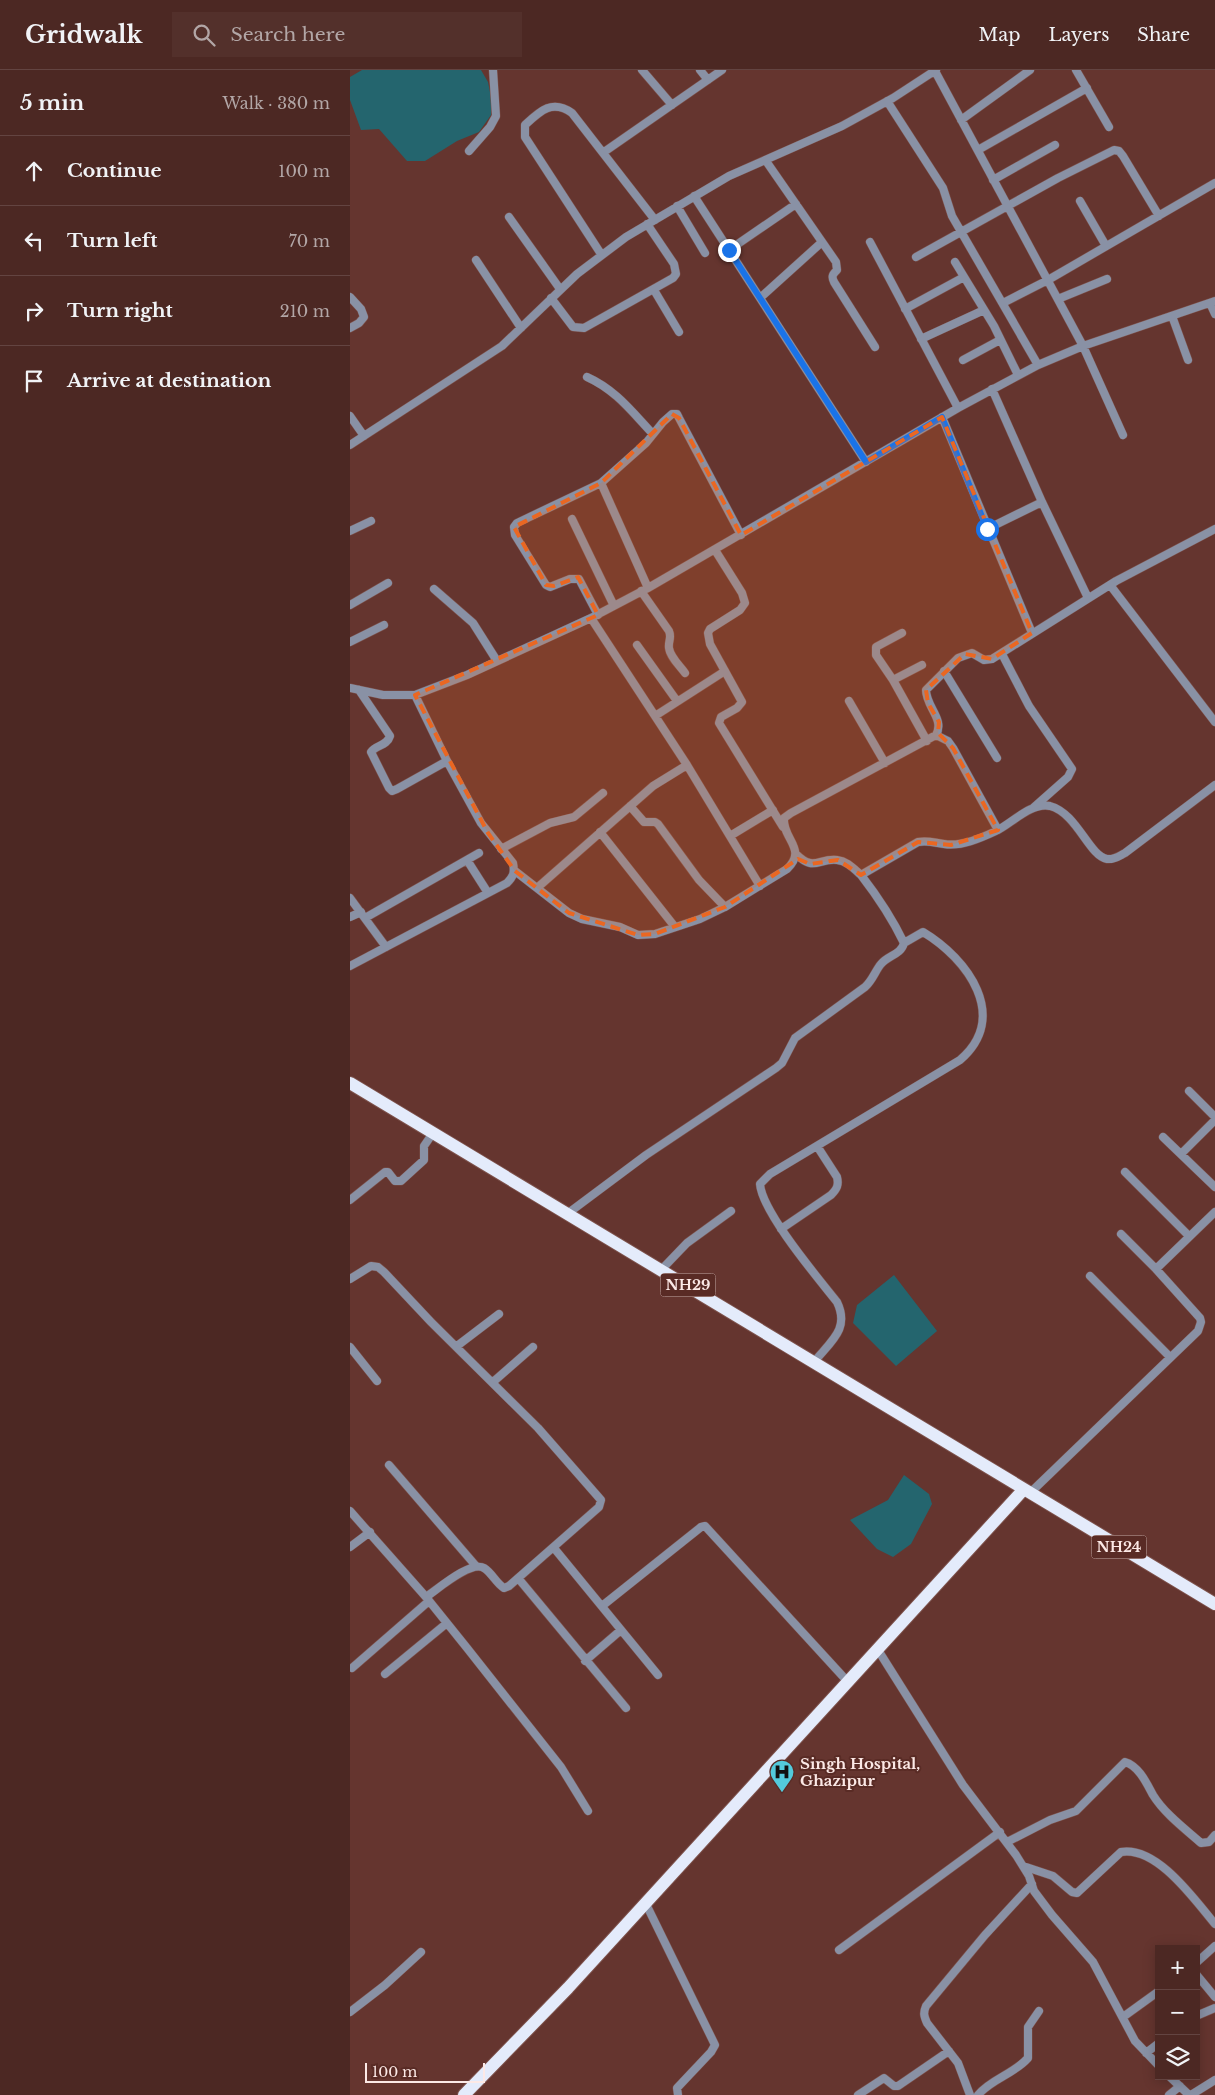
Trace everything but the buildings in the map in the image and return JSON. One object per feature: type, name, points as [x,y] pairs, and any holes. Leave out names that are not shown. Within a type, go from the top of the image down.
[{"type":"highway","name":"NH29","points":[[350,1083],[661,1270],[718,1302],[1027,1491]]},
{"type":"highway","name":"NH24","points":[[1027,1491],[1215,1604]]},
{"type":"highway","points":[[464,2095],[568,1988],[848,1682],[1027,1491]]},
{"type":"street","points":[[469,151],[496,116],[493,70]]},
{"type":"street","points":[[642,70],[672,106]]},
{"type":"street","points":[[700,70],[708,80]]},
{"type":"street","points":[[604,152],[722,70]]},
{"type":"street","points":[[350,446],[502,346],[560,289],[601,254],[647,224],[729,176],[820,137],[887,101],[936,70],[1083,346],[1123,435]]},
{"type":"street","points":[[961,120],[1030,70]]},
{"type":"street","points":[[1076,70],[1109,127]]},
{"type":"street","points":[[978,150],[1087,88]]},
{"type":"street","points":[[887,101],[943,188],[952,216],[1038,365]]},
{"type":"street","points":[[601,254],[525,137],[525,125],[539,112],[552,106],[563,106],[572,113],[655,220]]},
{"type":"street","points":[[993,180],[1055,145]]},
{"type":"street","points":[[916,257],[1058,178],[1114,150],[1119,151],[1123,156],[1159,216]]},
{"type":"street","points":[[766,161],[836,262],[837,270],[832,274],[834,282],[875,347]]},
{"type":"street","points":[[1002,303],[1048,280],[1215,183]]},
{"type":"street","points":[[694,196],[866,462]]},
{"type":"street","points":[[1080,201],[1106,246]]},
{"type":"street","points":[[729,250],[796,204]]},
{"type":"street","points":[[677,206],[705,253]]},
{"type":"street","points":[[509,217],[560,289]]},
{"type":"street","points":[[551,298],[573,327],[584,328],[673,278],[676,270],[647,224]]},
{"type":"street","points":[[760,298],[822,242]]},
{"type":"street","points":[[870,242],[958,408]]},
{"type":"street","points":[[476,260],[521,328]]},
{"type":"street","points":[[956,262],[1018,375]]},
{"type":"street","points":[[905,309],[964,277]]},
{"type":"street","points":[[1058,299],[1107,279]]},
{"type":"street","points":[[654,290],[679,332]]},
{"type":"street","points":[[350,297],[361,309],[364,317],[359,323],[350,328]]},
{"type":"street","points":[[350,688],[383,695],[415,695],[434,689],[594,616],[644,590],[942,417],[1038,365],[1083,346],[1213,302],[1215,314]]},
{"type":"street","points":[[921,339],[984,310]]},
{"type":"street","points":[[1172,316],[1188,360]]},
{"type":"street","points":[[963,360],[1000,340]]},
{"type":"street","points":[[587,376],[614,392],[653,434]]},
{"type":"street","points":[[992,389],[1042,502],[1088,598]]},
{"type":"street","points":[[741,535],[677,414],[672,414],[668,417],[653,434],[601,483],[517,523],[514,527],[515,535],[546,584],[550,587],[570,578],[579,578],[594,616],[760,886]]},
{"type":"street","points":[[350,416],[364,436]]},
{"type":"street","points":[[942,417],[987,529],[1032,633]]},
{"type":"street","points":[[601,483],[644,590],[669,631],[671,639],[669,648],[685,673]]},
{"type":"street","points":[[987,529],[1042,502]]},
{"type":"street","points":[[572,519],[614,606]]},
{"type":"street","points":[[350,531],[371,521]]},
{"type":"street","points":[[784,826],[784,818],[791,813],[936,735],[940,728],[939,722],[928,704],[926,690],[958,658],[972,653],[984,660],[992,659],[1110,585],[1215,530]]},
{"type":"street","points":[[514,871],[569,913],[582,919],[620,927],[638,935],[655,934],[675,928],[725,907],[794,863],[796,854],[794,845],[784,826],[772,810],[719,723],[721,717],[737,708],[742,702],[707,638],[708,633],[710,629],[740,610],[745,602],[742,593],[715,550]]},
{"type":"street","points":[[350,605],[388,584]]},
{"type":"street","points":[[1110,585],[1215,722]]},
{"type":"street","points":[[434,589],[472,623],[497,661]]},
{"type":"street","points":[[350,642],[384,625]]},
{"type":"street","points":[[902,633],[880,644],[874,650],[927,741]]},
{"type":"street","points":[[637,645],[677,701]]},
{"type":"street","points":[[861,875],[918,842],[927,840],[951,845],[982,838],[1032,809],[1068,777],[1072,770],[1032,711],[1002,654]]},
{"type":"street","points":[[893,680],[922,665]]},
{"type":"street","points":[[655,716],[725,671]]},
{"type":"street","points":[[944,671],[997,758]]},
{"type":"street","points":[[359,690],[390,736],[386,743],[372,749],[371,752],[389,788],[392,790],[397,789],[447,761]]},
{"type":"street","points":[[350,966],[507,884],[512,878],[514,871],[513,863],[481,823],[447,761],[415,695]]},
{"type":"street","points":[[849,702],[885,763]]},
{"type":"street","points":[[936,735],[948,741],[998,830]]},
{"type":"street","points":[[536,888],[654,786],[687,765]]},
{"type":"street","points":[[1032,809],[1050,806],[1064,812],[1097,854],[1106,859],[1115,858],[1125,853],[1215,785]]},
{"type":"street","points":[[501,849],[550,823],[574,817],[603,793]]},
{"type":"street","points":[[630,806],[644,822],[655,822],[658,824],[699,880],[725,907]]},
{"type":"street","points":[[730,836],[772,810]]},
{"type":"street","points":[[600,832],[675,928]]},
{"type":"street","points":[[350,917],[363,915],[479,852]]},
{"type":"street","points":[[796,854],[804,862],[810,864],[831,860],[845,862],[861,875],[883,903],[904,943]]},
{"type":"street","points":[[467,860],[488,893]]},
{"type":"street","points":[[350,898],[386,947]]},
{"type":"street","points":[[567,1214],[646,1155],[776,1068],[782,1063],[795,1038],[865,987],[873,979],[882,963],[900,951],[904,943],[922,932],[962,965],[976,987],[983,1007],[982,1030],[977,1042],[970,1051],[944,1071],[770,1174],[760,1184],[766,1201],[782,1229],[837,1302],[841,1311],[843,1320],[839,1331],[814,1362]]},
{"type":"street","points":[[1181,1154],[1215,1119],[1189,1091]]},
{"type":"street","points":[[350,1200],[385,1172],[388,1172],[395,1181],[401,1181],[424,1160],[424,1146],[433,1133]]},
{"type":"street","points":[[1163,1137],[1215,1187]]},
{"type":"street","points":[[782,1229],[837,1189],[839,1183],[837,1177],[817,1146]]},
{"type":"street","points":[[1125,1172],[1189,1236]]},
{"type":"street","points":[[661,1270],[692,1239],[731,1211]]},
{"type":"street","points":[[1156,1269],[1215,1212]]},
{"type":"street","points":[[1027,1491],[1198,1331],[1201,1322],[1197,1314],[1121,1234]]},
{"type":"street","points":[[350,1279],[371,1266],[378,1267],[384,1272],[431,1322],[538,1428],[601,1500],[599,1506],[554,1548],[504,1588],[482,1567],[468,1568],[428,1599],[352,1668]]},
{"type":"street","points":[[1090,1276],[1170,1357]]},
{"type":"street","points":[[457,1346],[499,1314]]},
{"type":"street","points":[[350,1347],[377,1381]]},
{"type":"street","points":[[492,1382],[533,1347]]},
{"type":"street","points":[[389,1465],[476,1566]]},
{"type":"street","points":[[350,1511],[447,1622],[562,1767],[588,1811]]},
{"type":"street","points":[[602,1606],[700,1527],[705,1526],[848,1682]]},
{"type":"street","points":[[350,1547],[370,1532]]},
{"type":"street","points":[[554,1548],[658,1676]]},
{"type":"street","points":[[518,1578],[626,1708]]},
{"type":"street","points":[[385,1674],[447,1622]]},
{"type":"street","points":[[585,1660],[621,1630]]},
{"type":"street","points":[[878,1650],[964,1785],[1023,1866],[1042,1903],[1093,1962],[1135,2041],[1155,2062]]},
{"type":"street","points":[[1007,1842],[1050,1820],[1076,1811],[1125,1762],[1129,1763],[1145,1780],[1161,1805],[1201,1843],[1209,1842],[1215,1835]]},
{"type":"street","points":[[839,1950],[1000,1832]]},
{"type":"street","points":[[1023,1866],[1053,1876],[1072,1892],[1077,1893],[1115,1856],[1127,1851],[1139,1853],[1159,1864],[1185,1888],[1215,1924]]},
{"type":"street","points":[[970,2095],[958,2063],[924,2017],[926,2006],[985,1935],[1032,1884]]},
{"type":"street","points":[[646,1904],[715,2044],[711,2052],[677,2088],[678,2095]]},
{"type":"street","points":[[1200,1960],[1215,1946]]},
{"type":"street","points":[[350,2012],[385,1985],[421,1952]]},
{"type":"street","points":[[1200,1979],[1215,1997]]},
{"type":"street","points":[[1123,2017],[1155,1995]]},
{"type":"street","points":[[1200,2014],[1215,2008]]},
{"type":"street","points":[[978,2095],[989,2085],[1023,2064],[1028,2058],[1028,2027],[1039,2012]]},
{"type":"street","points":[[1146,2053],[1155,2046]]},
{"type":"street","points":[[858,2095],[884,2078],[894,2086],[898,2086],[949,2050]]},
{"type":"street","points":[[1173,2080],[1190,2095],[1215,2080]]},
{"type":"street","points":[[1169,2095],[1180,2086]]},
{"type":"highlighted area","points":[[672,414],[679,418],[741,535],[942,417],[1032,633],[992,659],[965,654],[926,690],[928,703],[939,722],[938,733],[953,748],[998,830],[951,845],[918,842],[861,875],[838,860],[810,864],[798,859],[725,907],[655,934],[638,935],[569,913],[515,871],[488,833],[415,695],[598,615],[578,577],[554,586],[546,585],[514,527],[601,483]]},
{"type":"water","points":[[362,70],[481,70],[488,82],[491,97],[491,115],[479,132],[457,141],[425,161],[407,161],[379,129],[361,130],[350,100],[350,77]]},
{"type":"water","points":[[894,1275],[937,1331],[896,1366],[853,1323],[857,1305]]},
{"type":"water","points":[[904,1475],[929,1494],[932,1504],[911,1544],[893,1557],[877,1549],[850,1520],[888,1500]]},
{"type":"place","name":"Singh Hospital, Ghazipur","points":[[782,1793]]},
{"type":"route","points":[[729,250],[866,462],[942,417],[987,529]]}]
